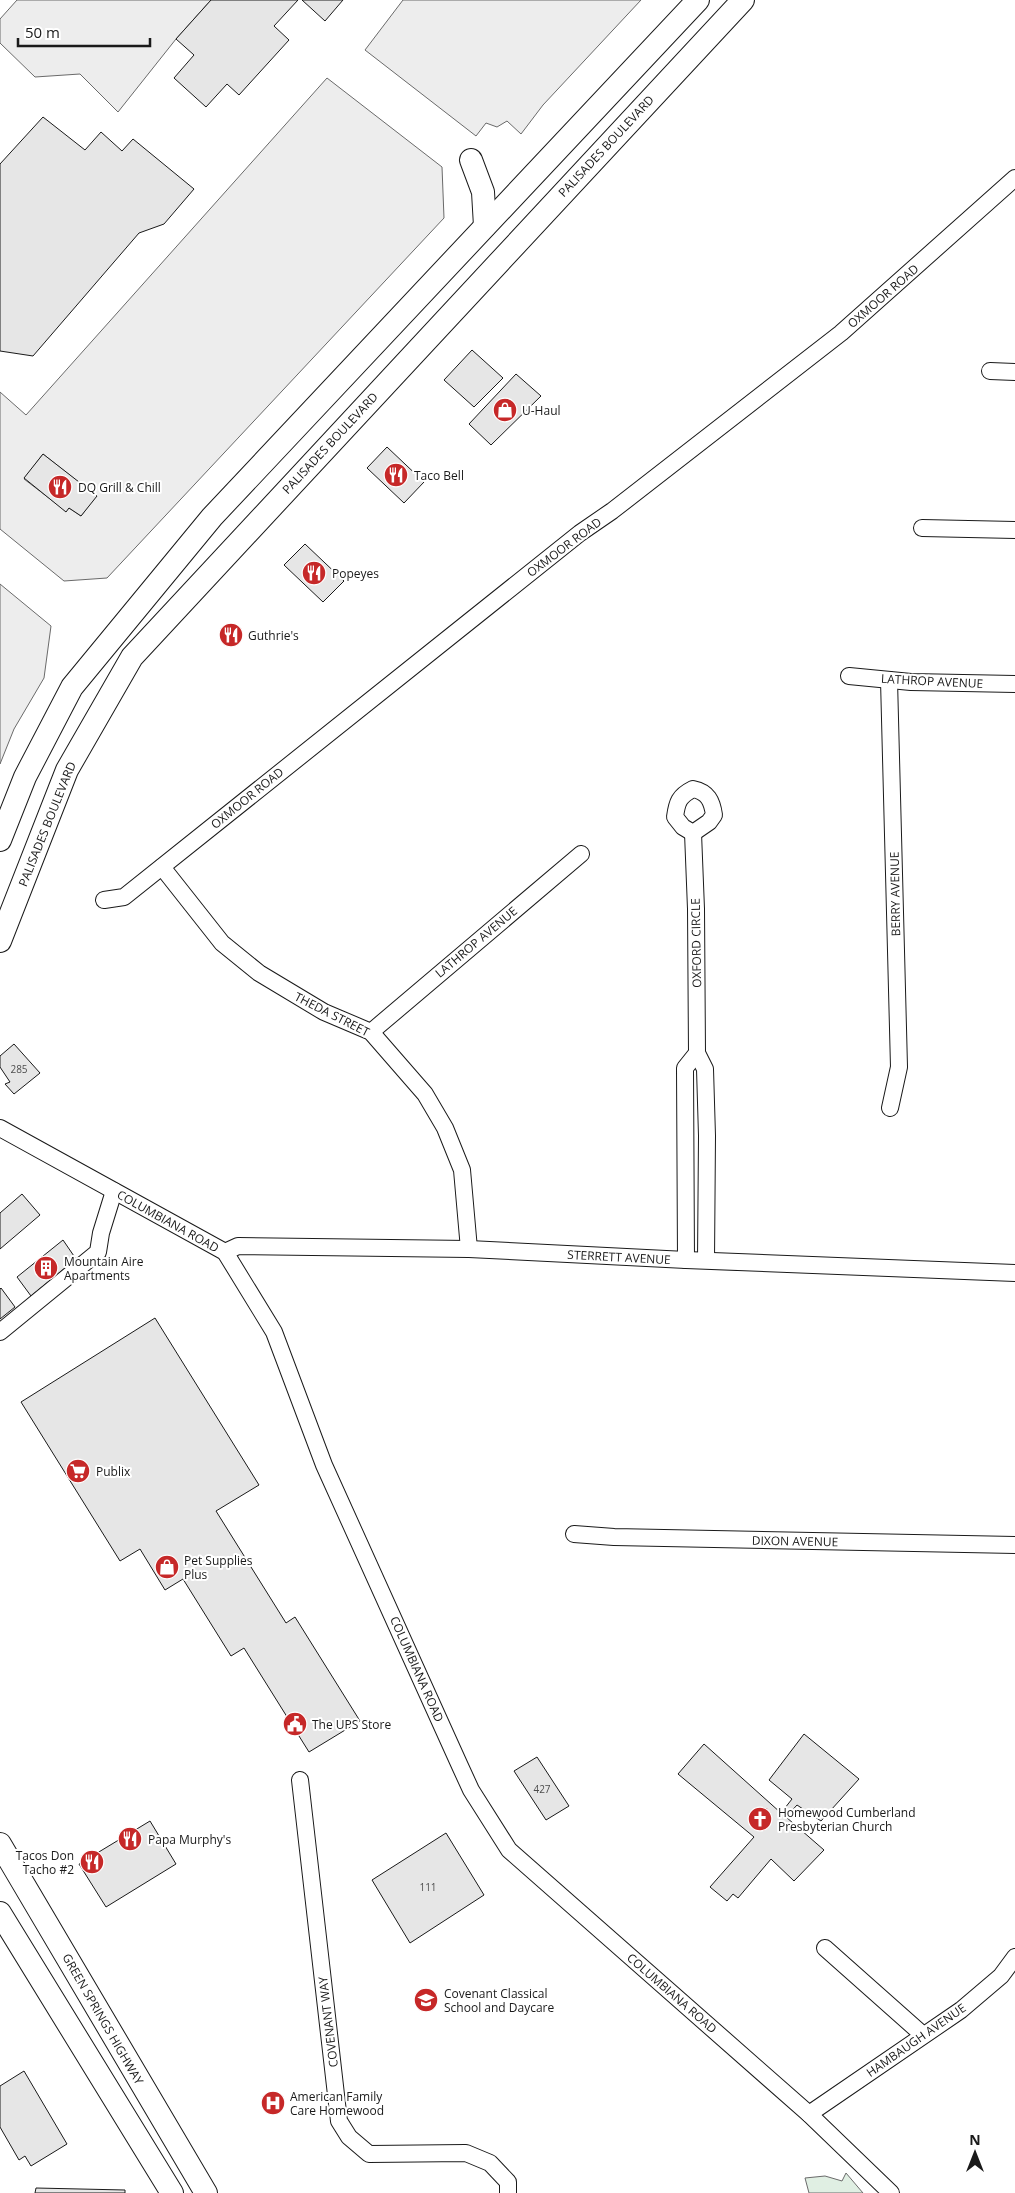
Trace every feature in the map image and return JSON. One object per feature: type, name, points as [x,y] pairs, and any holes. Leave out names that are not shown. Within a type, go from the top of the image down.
[{"type":"main road","points":[[622,79],[675,0]]},
{"type":"main road","points":[[0,840],[25,777],[72,687],[212,517],[698,0]]},
{"type":"main road","name":"PALISADES BOULEVARD","points":[[0,940],[67,770],[132,657],[743,0]]},
{"type":"main road","points":[[471,160],[483,192],[485,226]]},
{"type":"main road","name":"GREEN SPRINGS HIGHWAY","points":[[0,1844],[206,2193]]},
{"type":"main road","points":[[0,1913],[172,2193]]},
{"type":"street","name":"OXMOOR ROAD","points":[[104,900],[124,896],[162,867],[580,533],[612,511],[841,333],[995,198],[1015,178]]},
{"type":"street","points":[[995,198],[1015,198]]},
{"type":"street","points":[[990,371],[1015,372]]},
{"type":"street","points":[[922,528],[1015,530]]},
{"type":"street","name":"LATHROP AVENUE","points":[[849,676],[911,682],[1015,684]]},
{"type":"street","name":"BERRY AVENUE","points":[[889,680],[899,1066],[890,1108]]},
{"type":"street","name":"OXFORD CIRCLE","points":[[693,832],[696,909],[697,1053],[705,1069],[707,1136],[706,1260]]},
{"type":"street","name":"LATHROP AVENUE","points":[[371,1032],[581,854]]},
{"type":"street","name":"THEDA STREET","points":[[162,867],[222,943],[259,973],[324,1012],[371,1032],[425,1094],[445,1128],[462,1170],[469,1249]]},
{"type":"street","points":[[686,1260],[685,1068],[697,1053]]},
{"type":"street","name":"COLUMBIANA ROAD","points":[[0,1128],[224,1252],[274,1332],[324,1465],[460,1766],[471,1790],[510,1850],[809,2114],[891,2193]]},
{"type":"street","points":[[686,1136],[707,1136]]},
{"type":"street","points":[[0,1332],[98,1252],[101,1233],[114,1191]]},
{"type":"street","name":"STERRETT AVENUE","points":[[224,1252],[238,1246],[469,1249],[1015,1273]]},
{"type":"street","name":"DIXON AVENUE","points":[[574,1534],[1015,1546]]},
{"type":"street","name":"COVENANT WAY","points":[[300,1780],[339,2121],[349,2137],[370,2154],[466,2153],[490,2163],[508,2182],[508,2193]]},
{"type":"street","points":[[825,1948],[923,2035]]},
{"type":"street","name":"HAMBAUGH AVENUE","points":[[809,2114],[968,2005],[1001,1976],[1015,1957]]},
{"type":"green space","points":[[846,2173],[863,2193],[809,2193],[805,2178],[825,2176],[842,2181]]},
{"type":"shaded area","points":[[17,0],[211,0],[176,39],[118,112],[80,74],[35,77],[0,43],[0,19]]},
{"type":"shaded area","points":[[403,0],[641,0],[543,105],[521,134],[507,121],[497,127],[486,123],[476,136],[365,50]]},
{"type":"shaded area","points":[[327,78],[442,167],[444,218],[107,578],[64,581],[0,529],[0,392],[26,415]],"holes":[[[43,454],[96,496],[81,516],[69,508],[66,511],[24,479]]]},
{"type":"shaded area","points":[[0,584],[51,626],[44,678],[14,729],[0,764]]},
{"type":"building","points":[[211,0],[298,0],[274,26],[289,40],[239,95],[227,84],[206,107],[174,78],[194,55],[176,39]]},
{"type":"building","points":[[302,0],[343,0],[325,21]]},
{"type":"building","points":[[43,117],[85,150],[101,132],[122,151],[133,139],[194,189],[164,224],[139,233],[33,356],[0,351],[0,164]]},
{"type":"building","points":[[472,350],[503,378],[474,407],[444,380]]},
{"type":"building","name":"U-Haul","points":[[516,374],[541,396],[491,445],[469,424]]},
{"type":"building","name":"Taco Bell","points":[[387,447],[424,482],[404,503],[367,468]]},
{"type":"building","name":"DQ Grill & Chill","points":[[43,454],[97,496],[81,516],[69,508],[66,512],[24,478]]},
{"type":"building","name":"Popeyes","points":[[305,544],[344,581],[323,602],[284,565]]},
{"type":"building","points":[[14,1044],[40,1073],[14,1094],[5,1084],[10,1082],[0,1067],[0,1056]]},
{"type":"building","points":[[22,1194],[40,1215],[0,1249],[0,1213]]},
{"type":"building","name":"Mountain Aire Apartments","points":[[63,1240],[76,1259],[31,1296],[17,1277]]},
{"type":"building","points":[[0,1289],[15,1307],[0,1319]]},
{"type":"building","points":[[155,1318],[259,1485],[216,1511],[286,1623],[295,1617],[360,1721],[309,1752],[244,1648],[231,1656],[183,1579],[165,1590],[140,1549],[120,1561],[21,1402]]},
{"type":"building","name":"Homewood Cumberland Presbyterian Church","points":[[804,1734],[859,1779],[821,1821],[797,1805],[786,1817],[824,1850],[794,1881],[771,1859],[738,1898],[733,1894],[727,1901],[710,1887],[754,1837],[678,1774],[704,1744],[781,1813],[792,1799],[769,1780]]},
{"type":"building","points":[[537,1757],[569,1806],[546,1820],[514,1771]]},
{"type":"building","points":[[150,1821],[176,1864],[106,1907],[79,1864]]},
{"type":"building","points":[[446,1833],[484,1895],[410,1943],[372,1880]]},
{"type":"building","points":[[24,2071],[67,2144],[31,2166],[25,2156],[19,2160],[0,2127],[0,2086]]},
{"type":"building","points":[[36,2188],[125,2190],[125,2193],[35,2193]]},
{"type":"place","name":"U-Haul","points":[[505,410]]},
{"type":"place","name":"Taco Bell","points":[[396,475]]},
{"type":"place","name":"DQ Grill & Chill","points":[[60,487]]},
{"type":"place","name":"Popeyes","points":[[314,573]]},
{"type":"place","name":"Guthrie's","points":[[231,635]]},
{"type":"place","name":"Mountain Aire Apartments","points":[[46,1268]]},
{"type":"place","name":"Publix","points":[[78,1471]]},
{"type":"place","name":"Pet Supplies Plus","points":[[167,1567]]},
{"type":"place","name":"The UPS Store","points":[[295,1724]]},
{"type":"place","name":"Homewood Cumberland Presbyterian Church","points":[[760,1819]]},
{"type":"place","name":"Papa Murphy's","points":[[130,1839]]},
{"type":"place","name":"Tacos Don Tacho #2","points":[[92,1862]]},
{"type":"place","name":"Covenant Classical School and Daycare","points":[[426,2000]]},
{"type":"place","name":"American Family Care Homewood","points":[[273,2103]]}]
